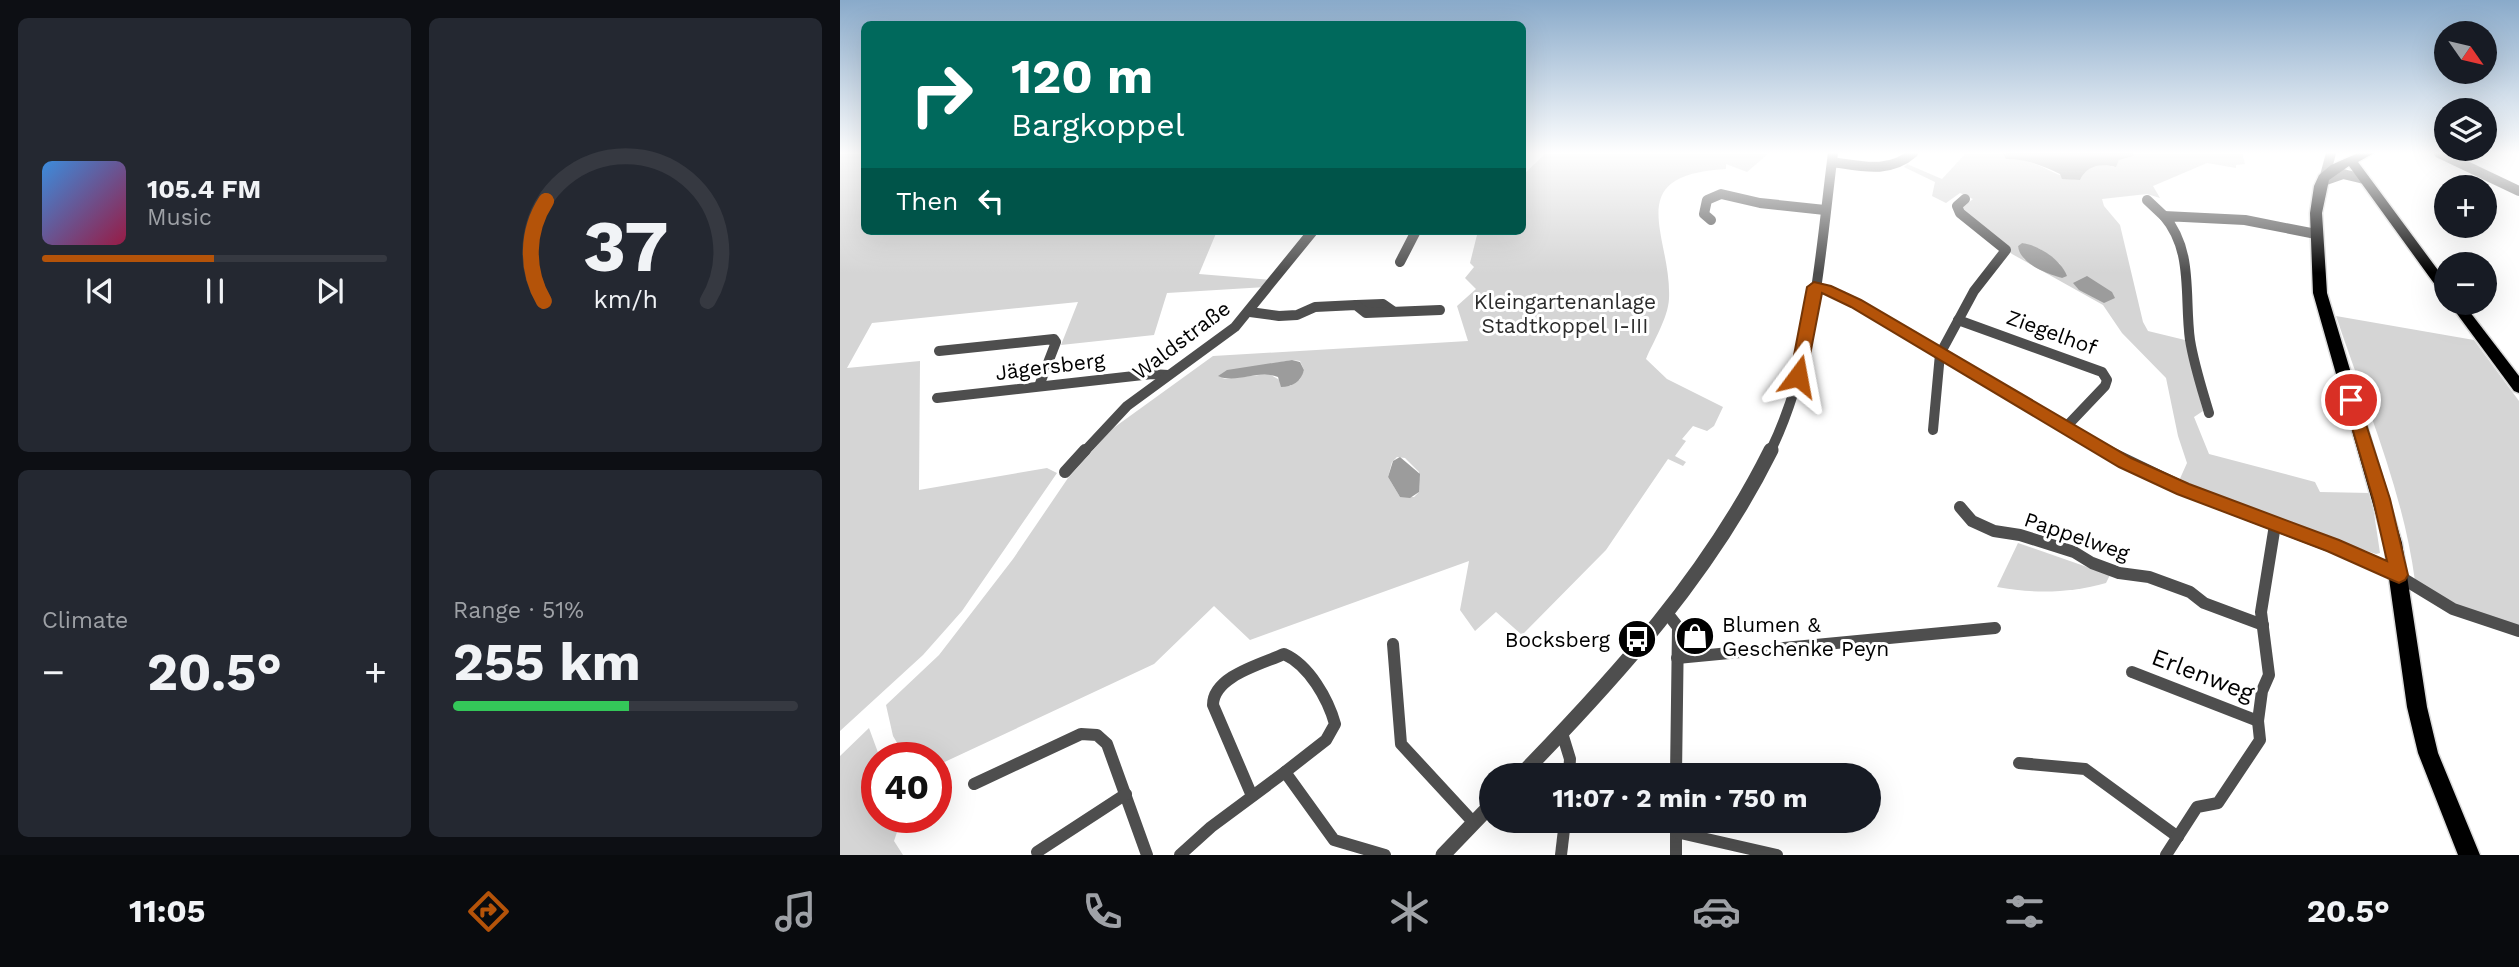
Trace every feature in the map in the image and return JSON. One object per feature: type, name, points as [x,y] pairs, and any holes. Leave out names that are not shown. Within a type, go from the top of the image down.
[{"type":"main road","points":[[2318,193],[2316,200],[2318,283],[2324,314],[2382,499],[2400,580],[2417,707],[2428,752],[2469,855]]},
{"type":"main road","points":[[2374,193],[2434,274]]},
{"type":"main road","points":[[2465,315],[2519,387]]},
{"type":"street","points":[[1533,763],[1667,613],[1719,541],[1755,480],[1780,430],[1802,361],[1828,193]]},
{"type":"street","points":[[1711,220],[1704,214],[1704,206],[1710,198],[1719,194],[1760,203],[1825,210]]},
{"type":"street","points":[[1933,430],[1940,354],[1974,291],[2006,250],[1960,213],[1957,206],[1965,199]]},
{"type":"street","points":[[2147,200],[2170,221],[2181,248],[2191,344],[2209,413]]},
{"type":"street","points":[[2164,216],[2238,220],[2316,234]]},
{"type":"street","name":"Waldstraße","points":[[1065,472],[1119,413],[1220,340],[1250,312],[1310,235]]},
{"type":"street","points":[[1400,262],[1414,235]]},
{"type":"street","points":[[1814,287],[1831,291],[1856,304],[2065,428],[2147,473],[2344,550],[2453,609],[2519,631]]},
{"type":"street","points":[[1250,312],[1279,316],[1297,315],[1315,307],[1356,305],[1366,313],[1440,310]]},
{"type":"street","name":"Ziegelhof","points":[[1958,320],[2102,372],[2107,380],[2105,386],[2065,428]]},
{"type":"street","points":[[939,351],[1054,339],[1056,342],[1039,386]]},
{"type":"street","name":"Jägersberg","points":[[936,398],[1152,374],[1168,375]]},
{"type":"street","name":"Pappelweg","points":[[1960,507],[1972,522],[1994,531],[2020,535],[2074,552],[2092,563],[2119,573],[2149,577],[2190,592],[2204,603],[2263,625]]},
{"type":"street","points":[[2166,855],[2197,807],[2218,803],[2254,753],[2260,740],[2258,721],[2262,691],[2269,675],[2261,612],[2275,525]]},
{"type":"street","points":[[1667,613],[1678,628],[1676,763]]},
{"type":"street","points":[[1677,659],[1995,628]]},
{"type":"street","points":[[1394,644],[1401,744],[1474,823]]},
{"type":"street","points":[[1180,855],[1326,740],[1335,724],[1332,714],[1300,664],[1290,655],[1284,654],[1225,681],[1213,698],[1213,705],[1252,796]]},
{"type":"street","name":"Erlenweg","points":[[2132,672],[2258,721]]},
{"type":"street","points":[[1562,733],[1570,763]]},
{"type":"street","points":[[974,784],[1081,734],[1097,735],[1107,744],[1147,855]]},
{"type":"street","points":[[2019,763],[2085,769],[2178,837]]},
{"type":"street","points":[[1285,772],[1334,840],[1345,847],[1373,849],[1385,855]]},
{"type":"street","points":[[1037,852],[1126,794]]},
{"type":"street","points":[[1443,855],[1479,818]]},
{"type":"street","points":[[1562,855],[1563,833]]},
{"type":"street","points":[[1676,833],[1676,855]]},
{"type":"street","points":[[1698,833],[1777,855]]},
{"type":"green space","points":[[840,193],[861,193],[861,235],[1215,235],[1199,274],[1272,280],[1266,287],[1167,293],[1154,335],[1061,345],[1078,302],[872,323],[847,368],[920,361],[919,490],[1047,468],[1057,473],[962,611],[923,655],[840,731]]},
{"type":"green space","name":"Kleingartenanlage Stadtkoppel I-III","points":[[1526,193],[1664,193],[1658,212],[1669,299],[1663,322],[1646,359],[1667,379],[1723,407],[1714,426],[1707,431],[1693,426],[1682,439],[1686,441],[1675,456],[1686,462],[1683,466],[1668,459],[1606,550],[1522,635],[1496,612],[1475,631],[1460,610],[1469,561],[1250,640],[1214,606],[1154,664],[952,759],[952,742],[897,742],[886,705],[939,655],[1013,559],[1068,478],[1112,429],[1213,356],[1468,341],[1457,306],[1476,289],[1465,278],[1474,267],[1470,263],[1477,235],[1526,235]],"holes":[[[1292,360],[1300,361],[1304,370],[1300,379],[1290,386],[1269,374],[1222,379]],[[1397,457],[1405,458],[1419,472],[1419,492],[1414,497],[1400,497],[1388,477],[1392,462]]]},
{"type":"green space","points":[[1933,193],[2157,193],[2160,198],[2147,194],[2102,199],[2104,206],[2120,225],[2143,322],[2148,331],[2185,340],[2203,411],[2194,417],[2209,454],[2315,482],[2320,492],[2371,493],[2380,553],[2376,554],[2285,524],[2178,483],[2187,463],[2178,436],[2166,378],[2122,333],[2103,305],[2012,254],[1961,209],[1973,199],[1960,193],[1946,203],[1932,196]],"holes":[[[2022,243],[2040,249],[2060,264],[2062,278],[2024,259],[2018,246]]]},
{"type":"green space","points":[[2336,316],[2474,340],[2519,401],[2519,627],[2455,606],[2415,581],[2402,513]]},
{"type":"green space","points":[[2018,543],[2110,575],[2106,583],[2066,591],[2025,591],[1997,587]]},
{"type":"green space","points":[[869,728],[874,742],[861,742],[861,833],[897,833],[894,841],[903,855],[840,855],[840,756]]},
{"type":"shaded area","points":[[2022,243],[2049,254],[2060,264],[2067,276],[2056,276],[2029,263],[2020,252],[2018,246]]},
{"type":"shaded area","points":[[2087,276],[2112,292],[2115,298],[2104,303],[2079,290],[2073,283]]},
{"type":"shaded area","points":[[1292,360],[1300,362],[1304,370],[1298,381],[1289,386],[1281,387],[1278,377],[1271,375],[1233,378],[1218,376],[1227,370]]},
{"type":"shaded area","points":[[1400,457],[1420,474],[1419,492],[1410,498],[1400,497],[1388,477],[1393,461]]},
{"type":"place","name":"Blumen & Geschenke Peyn","points":[[1695,636]]},
{"type":"place","name":"Bocksberg","points":[[1637,639]]},
{"type":"route","points":[[1798,376],[1808,334],[1814,287],[1826,289],[1856,304],[2078,436],[2147,473],[2333,546],[2399,575],[2382,499],[2351,400]]}]
